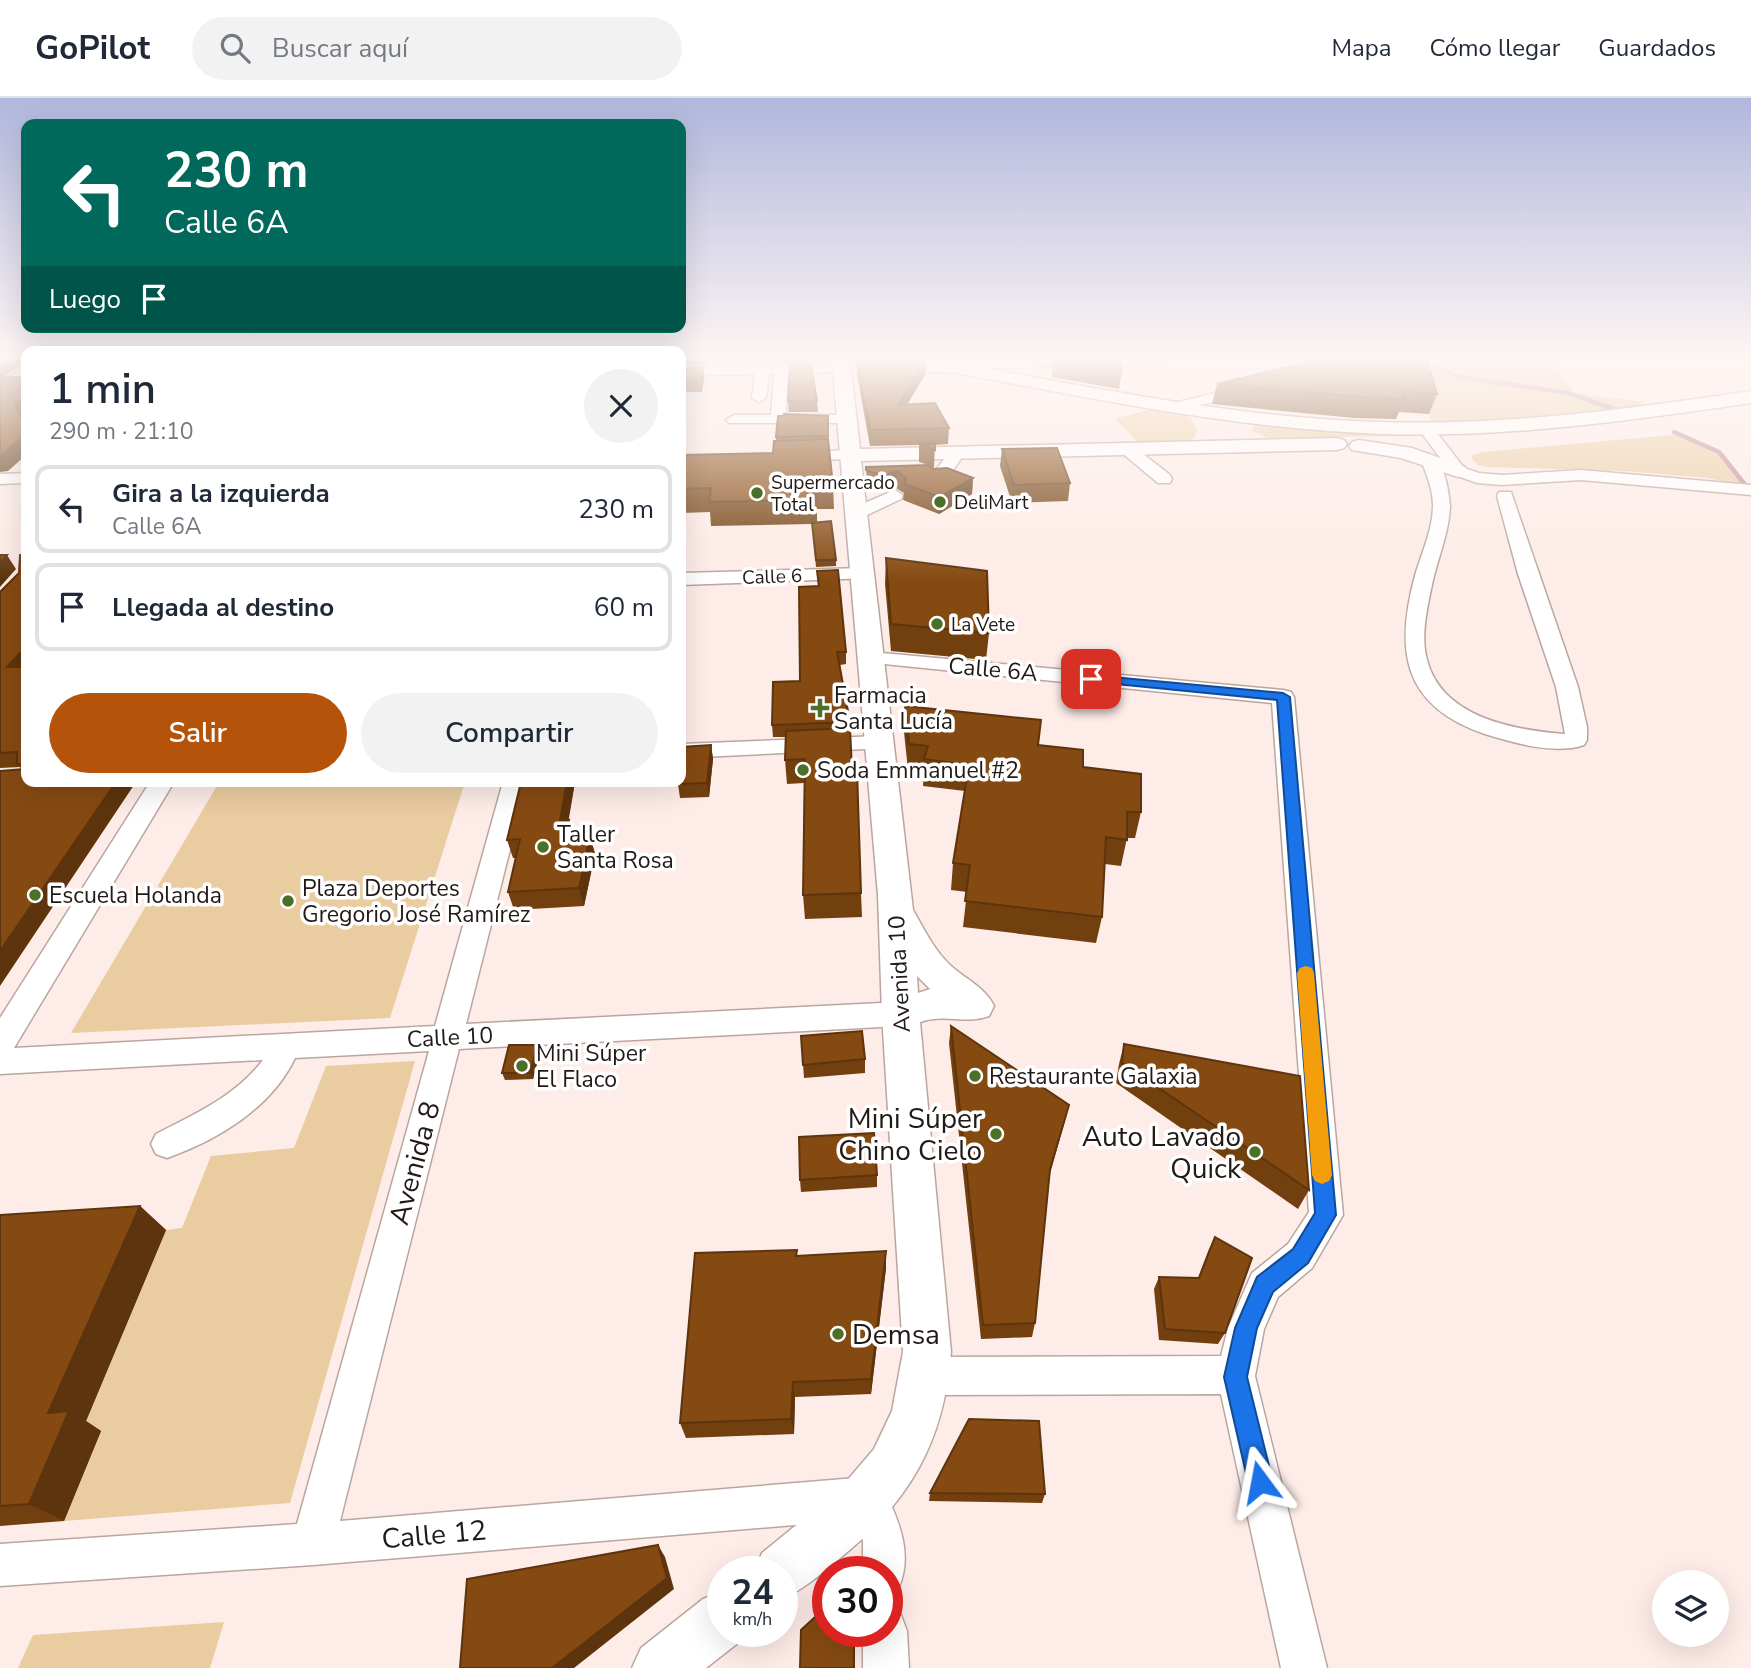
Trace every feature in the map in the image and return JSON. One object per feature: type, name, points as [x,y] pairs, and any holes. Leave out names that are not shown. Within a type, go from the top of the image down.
[{"type":"main road","name":"Avenida 10","points":[[798,1558],[868,1498],[902,1449],[916,1416],[926,1376],[928,1326],[901,1014],[896,910],[857,513],[857,469],[851,433]]},
{"type":"main road","points":[[1194,448],[1209,437],[1210,433]]},
{"type":"main road","points":[[1242,433],[1249,438],[1280,445]]},
{"type":"main road","points":[[1379,433],[1430,443],[1574,433]]},
{"type":"main road","points":[[857,469],[895,477],[957,453],[1325,444],[1395,450],[1499,433]]},
{"type":"main road","points":[[1430,443],[1458,471]]},
{"type":"main road","points":[[896,910],[924,960],[938,976],[976,1006],[936,1002],[901,1014]]},
{"type":"main road","points":[[661,1668],[707,1632]]},
{"type":"street","points":[[1430,443],[1441,496],[1437,539],[1425,577],[1416,631],[1416,660],[1424,681],[1440,701],[1480,725],[1516,735],[1570,742],[1576,740],[1577,734],[1569,698],[1531,586],[1505,496]]},
{"type":"street","points":[[1127,449],[1164,479]]},
{"type":"street","points":[[938,479],[957,453]]},
{"type":"street","points":[[780,457],[857,469]]},
{"type":"street","points":[[1458,471],[1477,478],[1502,480],[1581,475],[1744,490]]},
{"type":"street","points":[[857,513],[895,477]]},
{"type":"street","points":[[0,479],[21,478]]},
{"type":"street","name":"Calle 6","points":[[686,579],[863,573]]},
{"type":"street","name":"Calle 6A","points":[[871,658],[1283,697],[1326,1215],[1300,1256],[1265,1285],[1246,1328],[1236,1377]]},
{"type":"street","points":[[686,751],[879,743]]},
{"type":"street","points":[[0,1044],[159,787]]},
{"type":"street","name":"Avenida 8","points":[[313,1544],[514,787]]},
{"type":"street","name":"Calle 10","points":[[0,1061],[901,1014]]},
{"type":"street","points":[[167,1144],[237,1107],[280,1061],[286,1046]]},
{"type":"street","points":[[926,1376],[1181,1374],[1236,1377],[1304,1668]]},
{"type":"street","points":[[868,1498],[884,1541],[884,1556]]},
{"type":"street","name":"Calle 12","points":[[0,1565],[313,1544],[868,1498]]},
{"type":"street","points":[[885,1647],[886,1668]]},
{"type":"shaded area","points":[[1129,433],[1196,433],[1195,437],[1185,442],[1138,442]]},
{"type":"shaded area","points":[[1257,433],[1375,433],[1395,436],[1268,438]]},
{"type":"shaded area","points":[[1683,434],[1726,456],[1742,485],[1707,478],[1625,471],[1487,467],[1478,465],[1471,458],[1482,452]]},
{"type":"shaded area","name":"Plaza Deportes Gregorio José Ramírez","points":[[216,787],[463,787],[390,1018],[71,1033]]},
{"type":"shaded area","points":[[415,1061],[290,1503],[64,1521],[101,1431],[81,1432],[166,1230],[182,1228],[211,1156],[294,1148],[326,1066]]},
{"type":"shaded area","points":[[224,1622],[210,1668],[18,1668],[33,1635]]},
{"type":"building","points":[[0,433],[21,433],[21,438],[0,456]]},
{"type":"building","points":[[776,433],[828,433],[828,436],[776,437]]},
{"type":"building","points":[[828,439],[833,485],[816,486],[816,500],[709,502],[711,488],[686,489],[686,455],[773,453],[774,441]]},
{"type":"building","points":[[919,444],[935,444],[935,450]]},
{"type":"building","points":[[1057,448],[1070,483],[1014,485],[1002,449]]},
{"type":"building","points":[[929,465],[933,469],[947,468],[973,478],[939,497],[904,484],[906,478],[897,471],[883,476],[866,470],[866,467]]},
{"type":"building","points":[[831,521],[836,560],[816,560],[812,523]]},
{"type":"building","points":[[20,555],[21,652],[7,667],[21,667],[21,765],[17,764],[17,752],[0,753],[0,592],[19,573]]},
{"type":"building","points":[[886,558],[987,571],[989,633],[891,624]]},
{"type":"building","points":[[838,570],[846,652],[837,652],[850,722],[772,725],[773,682],[800,681],[799,587],[819,586],[817,571]]},
{"type":"building","points":[[905,706],[1041,720],[1038,745],[1083,750],[1083,767],[1141,774],[1141,812],[1127,812],[1127,840],[1106,837],[1102,917],[965,901],[970,865],[953,863],[969,765],[924,759],[928,746],[909,744]]},
{"type":"building","points":[[850,728],[852,770],[857,770],[861,893],[803,895],[805,759],[785,760],[786,731]]},
{"type":"building","points":[[711,745],[707,783],[686,784],[686,747]]},
{"type":"building","points":[[21,769],[21,787],[113,787],[0,951],[0,771]]},
{"type":"building","points":[[520,787],[566,787],[560,821],[569,820],[564,837],[590,836],[579,888],[508,892],[520,839],[507,840]]},
{"type":"building","points":[[951,1026],[1069,1105],[1050,1169],[1035,1323],[983,1325]]},
{"type":"building","points":[[862,1031],[865,1059],[803,1065],[801,1036]]},
{"type":"building","points":[[1124,1044],[1300,1076],[1309,1190],[1122,1063]]},
{"type":"building","name":"Mini Súper El Flaco","points":[[509,1045],[537,1045],[530,1073],[502,1073]]},
{"type":"building","points":[[874,1133],[877,1175],[800,1180],[799,1137]]},
{"type":"building","points":[[140,1206],[48,1413],[69,1411],[29,1504],[0,1506],[0,1215]]},
{"type":"building","points":[[1215,1237],[1252,1258],[1225,1333],[1165,1329],[1159,1277],[1199,1278]]},
{"type":"building","points":[[797,1250],[796,1256],[886,1251],[871,1379],[793,1382],[791,1419],[680,1423],[695,1253]]},
{"type":"building","points":[[969,1419],[1039,1421],[1045,1494],[930,1493]]},
{"type":"building","points":[[658,1545],[667,1578],[552,1668],[460,1668],[467,1579]]},
{"type":"building","points":[[812,1620],[812,1647],[854,1647],[854,1668],[800,1668],[801,1630]]},
{"type":"waterway","points":[[1677,433],[1719,452],[1751,492]]},
{"type":"slow traffic","points":[[1306,973],[1322,1175]]},
{"type":"place","name":"Supermercado Total","points":[[757,493]]},
{"type":"place","name":"DeliMart","points":[[940,502]]},
{"type":"place","name":"La Vete","points":[[937,624]]},
{"type":"place","name":"Farmacia Santa Lucía","points":[[820,708]]},
{"type":"place","name":"Soda Emmanuel #2","points":[[803,770]]},
{"type":"place","name":"Taller Santa Rosa","points":[[543,847]]},
{"type":"place","name":"Escuela Holanda","points":[[35,895]]},
{"type":"place","name":"Plaza Deportes Gregorio José Ramírez","points":[[288,901]]},
{"type":"place","name":"Mini Súper El Flaco","points":[[522,1066]]},
{"type":"place","name":"Restaurante Galaxia","points":[[975,1076]]},
{"type":"place","name":"Mini Súper Chino Cielo","points":[[996,1134]]},
{"type":"place","name":"Auto Lavado Quick","points":[[1255,1152]]},
{"type":"place","name":"Demsa","points":[[838,1334]]},
{"type":"route","points":[[1091,679],[1283,697],[1326,1215],[1300,1256],[1265,1285],[1246,1328],[1236,1377],[1260,1482]]}]
